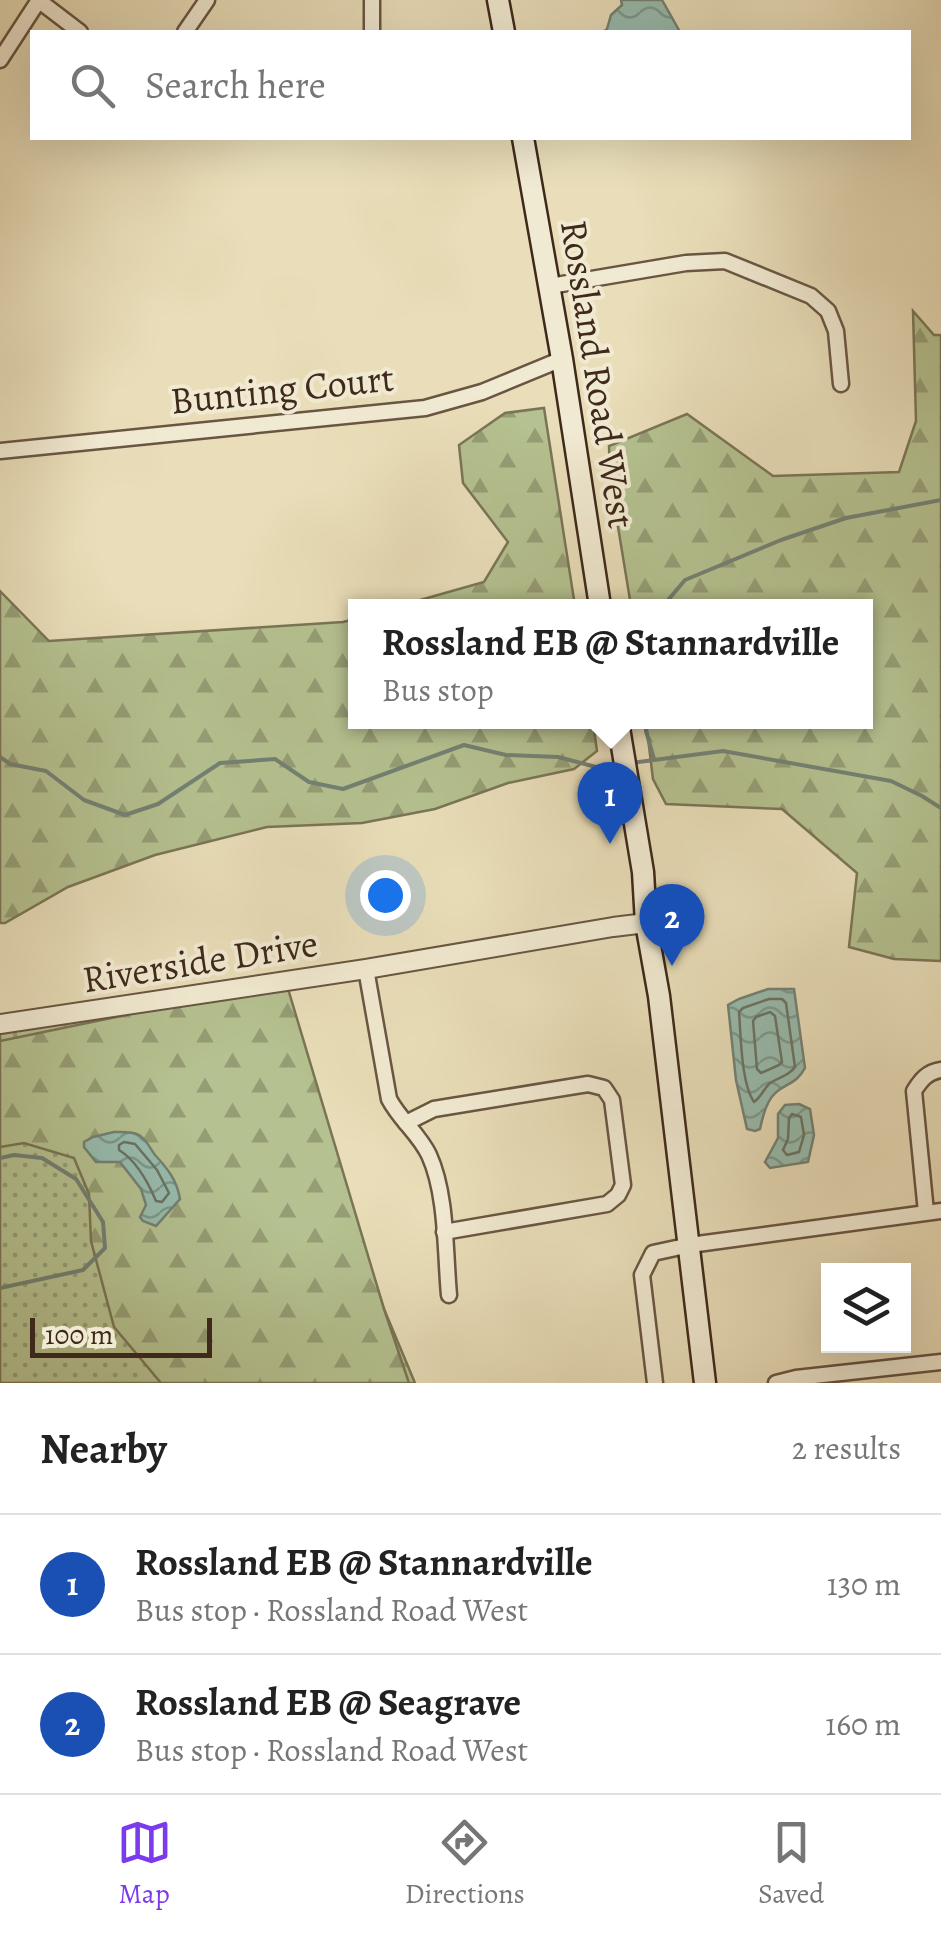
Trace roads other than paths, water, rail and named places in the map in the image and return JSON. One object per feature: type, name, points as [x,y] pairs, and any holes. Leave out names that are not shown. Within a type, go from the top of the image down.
[{"type":"main road","points":[[498,0],[504,30]]},
{"type":"main road","name":"Rossland Road West","points":[[524,145],[599,599]]},
{"type":"main road","points":[[619,729],[659,996],[705,1383]]},
{"type":"street","points":[[0,60],[38,0],[77,30]]},
{"type":"street","points":[[187,30],[208,0]]},
{"type":"street","points":[[372,0],[372,30]]},
{"type":"street","points":[[550,286],[686,263],[725,261],[812,296],[828,311],[836,332],[841,384]]},
{"type":"street","name":"Bunting Court","points":[[0,451],[424,408],[482,392],[562,359]]},
{"type":"street","name":"Riverside Drive","points":[[0,1024],[646,923]]},
{"type":"street","points":[[366,968],[388,1098],[430,1156],[437,1182],[449,1295]]},
{"type":"street","points":[[655,1383],[642,1275],[653,1253],[690,1244],[933,1211],[914,1092],[921,1079],[941,1070]]},
{"type":"street","points":[[406,1122],[434,1108],[588,1084],[604,1088],[612,1100],[622,1186],[614,1200],[444,1232]]},
{"type":"street","points":[[776,1383],[941,1362]]},
{"type":"street","points":[[902,1366],[905,1383]]},
{"type":"water","points":[[621,0],[662,0],[679,30],[606,30],[611,15],[622,5]]},
{"type":"water","points":[[768,989],[794,989],[805,1068],[771,1098],[760,1129],[755,1131],[747,1129],[736,1080],[728,1005]]},
{"type":"water","points":[[799,1104],[810,1109],[814,1135],[808,1162],[770,1168],[765,1162],[778,1138],[778,1114],[785,1105]]},
{"type":"water","points":[[114,1132],[141,1137],[174,1180],[180,1199],[156,1226],[140,1217],[146,1205],[141,1189],[120,1162],[96,1162],[84,1147],[84,1142],[93,1137]]},
{"type":"waterway","points":[[669,599],[685,580],[781,540],[846,518],[941,500]]},
{"type":"waterway","points":[[646,729],[654,759]]},
{"type":"waterway","points":[[0,757],[10,764],[46,771],[84,800],[125,815],[158,804],[220,763],[275,759],[309,782],[343,789],[464,745],[506,755],[558,757],[600,768],[617,765]]},
{"type":"waterway","points":[[631,763],[723,751],[891,781],[941,808]]},
{"type":"waterway","points":[[0,1158],[42,1158],[76,1179],[103,1222],[105,1248],[83,1270],[0,1288]]},
{"type":"place","name":"Rossland EB @ Stannardville","points":[[610,844]]},
{"type":"place","name":"Rossland EB @ Seagrave","points":[[672,966]]}]
